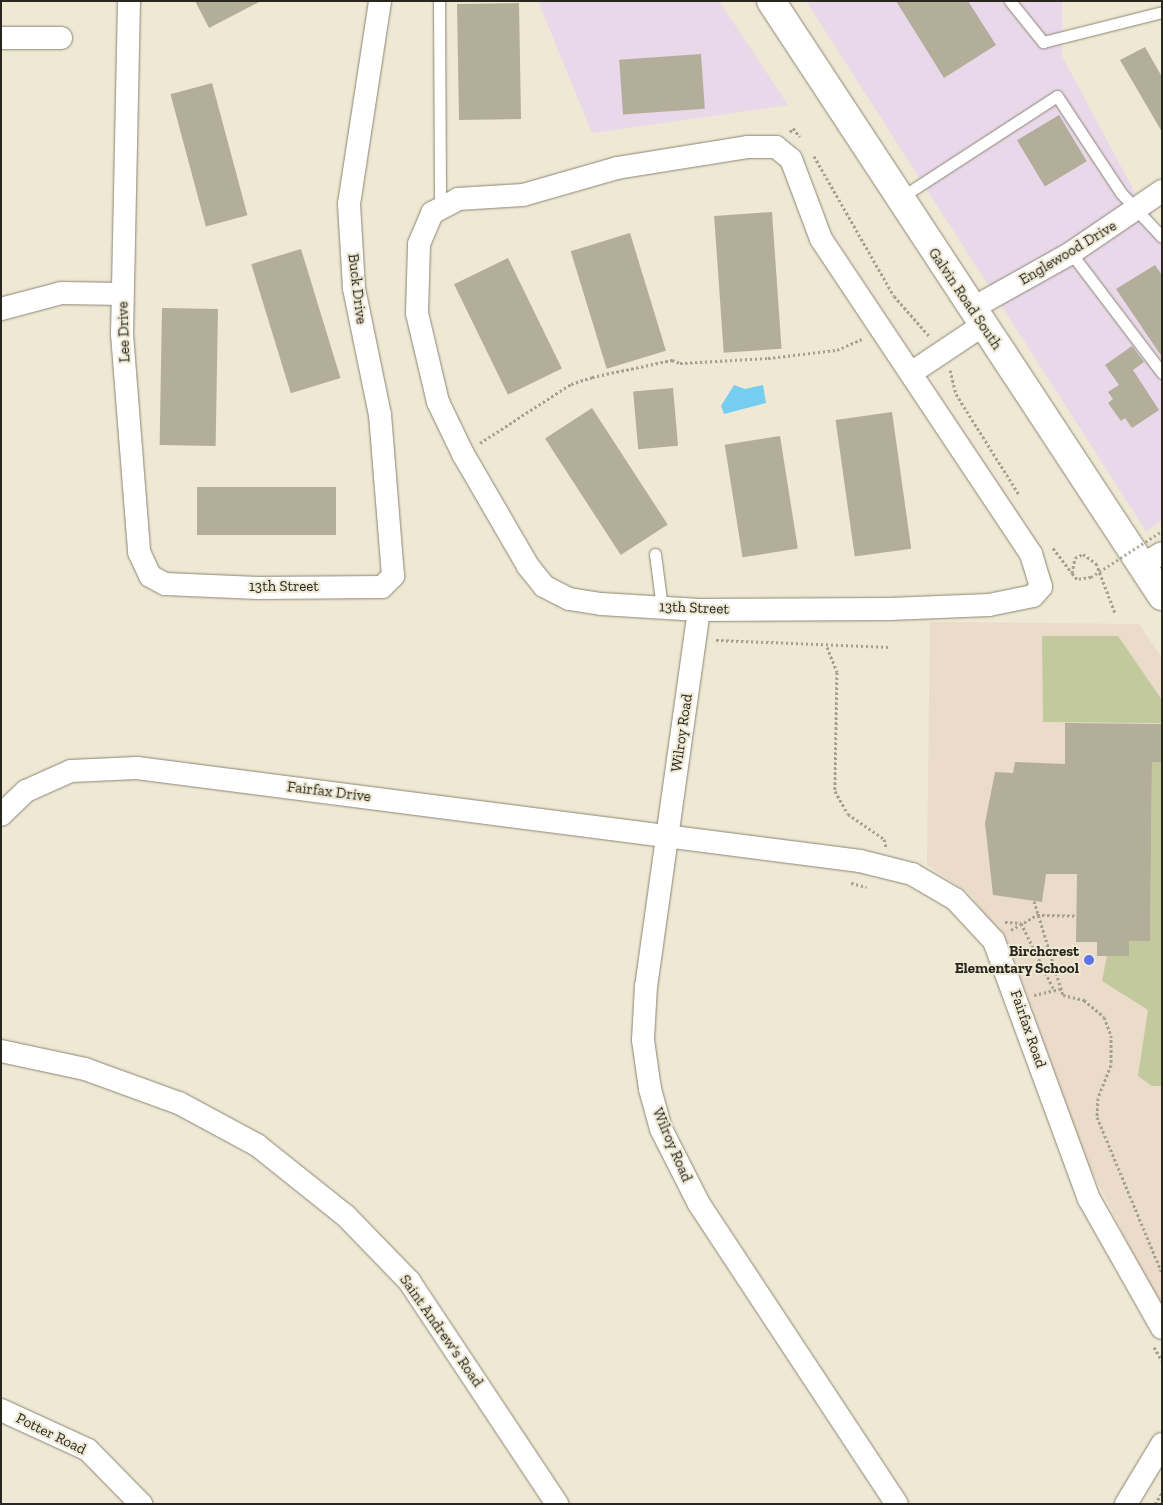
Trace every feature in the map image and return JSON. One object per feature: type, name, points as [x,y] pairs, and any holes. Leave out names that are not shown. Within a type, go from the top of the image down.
[{"type":"main road","name":"Galvin Road South","points":[[773,2],[899,200],[977,317],[1152,559],[1162,596]]},
{"type":"street","name":"Lee Drive","points":[[129,1],[122,294],[139,552],[150,576],[165,584],[232,587]]},
{"type":"street","name":"Buck Drive","points":[[380,1],[349,204],[354,288],[380,415],[393,576]]},
{"type":"street","points":[[1,38],[61,38]]},
{"type":"street","points":[[440,208],[458,199],[523,196],[617,168],[748,147],[776,147],[791,158],[821,239],[911,373]]},
{"type":"street","name":"Englewood Drive","points":[[911,373],[977,317],[1071,253],[1139,210],[1162,191]]},
{"type":"street","name":"13th Street","points":[[440,208],[432,213],[419,244],[417,313],[438,402],[463,454],[519,551],[544,586],[569,599],[699,610],[890,609],[989,605],[1033,596],[1041,586],[1031,554],[911,373]]},
{"type":"street","points":[[1,309],[60,294],[122,294]]},
{"type":"street","name":"13th Street","points":[[232,587],[382,587],[393,576]]},
{"type":"street","name":"Wilroy Road","points":[[699,610],[644,1016],[646,1066],[661,1129],[699,1204],[897,1504]]},
{"type":"street","name":"Fairfax Drive","points":[[1,815],[26,791],[71,771],[137,768],[668,836]]},
{"type":"street","name":"Fairfax Road","points":[[668,836],[860,861],[912,874],[955,899],[994,941],[1090,1198],[1162,1328]]},
{"type":"street","name":"Saint Andrew's Road","points":[[1,1051],[85,1069],[179,1103],[257,1145],[346,1216],[409,1281],[557,1504]]},
{"type":"street","name":"Potter Road","points":[[1,1410],[88,1450],[142,1504]]},
{"type":"street","points":[[1126,1504],[1162,1444]]},
{"type":"lane","points":[[439,1],[440,208]]},
{"type":"lane","points":[[1010,1],[1043,42],[1162,12]]},
{"type":"lane","points":[[899,200],[1057,96],[1121,193],[1139,210],[1162,238]]},
{"type":"lane","points":[[1071,253],[1162,373]]},
{"type":"lane","points":[[655,554],[662,608]]},
{"type":"path","points":[[463,454],[571,384],[592,377],[672,360],[680,363],[758,359],[837,350],[881,331]]},
{"type":"path","points":[[1115,613],[1096,563],[1083,554],[1074,558],[1072,573],[1076,579],[1091,578],[1162,531]]},
{"type":"path","points":[[695,640],[827,647],[890,647]]},
{"type":"path","points":[[827,647],[837,672],[835,791],[848,814],[884,839],[887,852],[878,851]]},
{"type":"path","points":[[842,882],[870,888]]},
{"type":"path","points":[[1034,901],[1063,995],[1084,1000],[1104,1017],[1111,1035],[1111,1065],[1098,1098],[1097,1117],[1162,1273]]},
{"type":"path","points":[[994,941],[1038,915],[1076,916]]},
{"type":"path","points":[[1155,1504],[1162,1493]]},
{"type":"shaded area","points":[[538,1],[719,1],[788,105],[592,133]]},
{"type":"shaded area","points":[[806,1],[1062,1],[1062,56],[1135,193],[1162,230],[1162,520],[1146,531]]},
{"type":"shaded area","name":"Birchcrest Elementary School","points":[[930,622],[1139,624],[1162,658],[1162,1311],[1085,1157],[1012,953],[970,894],[927,865]]},
{"type":"green space","points":[[1042,636],[1118,636],[1162,700],[1162,723],[1043,722]]},
{"type":"green space","points":[[1152,762],[1162,762],[1162,1086],[1152,1086],[1138,1076],[1148,1010],[1102,981],[1107,956],[1129,956],[1129,941],[1150,941]]},
{"type":"water","points":[[734,385],[745,389],[763,385],[766,403],[724,414],[721,406]]},
{"type":"building","points":[[195,1],[261,1],[209,28]]},
{"type":"building","points":[[896,1],[968,1],[996,45],[944,78]]},
{"type":"building","points":[[519,3],[521,119],[459,120],[457,4]]},
{"type":"building","points":[[1145,47],[1162,77],[1162,132],[1120,60]]},
{"type":"building","points":[[701,54],[705,109],[623,115],[619,60]]},
{"type":"building","points":[[212,83],[247,215],[206,226],[170,94]]},
{"type":"building","points":[[1059,115],[1087,161],[1045,187],[1017,140]]},
{"type":"building","points":[[772,212],[782,349],[724,353],[714,216]]},
{"type":"building","points":[[630,233],[666,351],[607,369],[571,251]]},
{"type":"building","points":[[301,249],[340,378],[291,393],[251,264]]},
{"type":"building","points":[[508,258],[562,369],[508,395],[454,284]]},
{"type":"building","points":[[1155,265],[1162,275],[1162,357],[1116,289]]},
{"type":"building","points":[[162,308],[218,309],[216,446],[160,445]]},
{"type":"building","points":[[1132,346],[1144,362],[1133,370],[1159,410],[1132,428],[1125,418],[1121,421],[1108,403],[1113,399],[1108,392],[1119,385],[1105,365]]},
{"type":"building","points":[[673,388],[678,446],[638,449],[633,391]]},
{"type":"building","points":[[592,408],[668,525],[621,555],[545,438]]},
{"type":"building","points":[[892,412],[911,549],[855,557],[836,420]]},
{"type":"building","points":[[780,436],[798,549],[743,557],[725,445]]},
{"type":"building","points":[[197,487],[336,487],[336,535],[197,535]]},
{"type":"building","points":[[1065,723],[1162,724],[1162,762],[1152,762],[1150,941],[1129,941],[1129,956],[1097,956],[1097,942],[1076,942],[1077,874],[1046,874],[1042,902],[993,895],[985,823],[995,772],[1013,773],[1015,762],[1065,764]]},
{"type":"place","name":"Birchcrest Elementary School","points":[[1089,960]]}]
